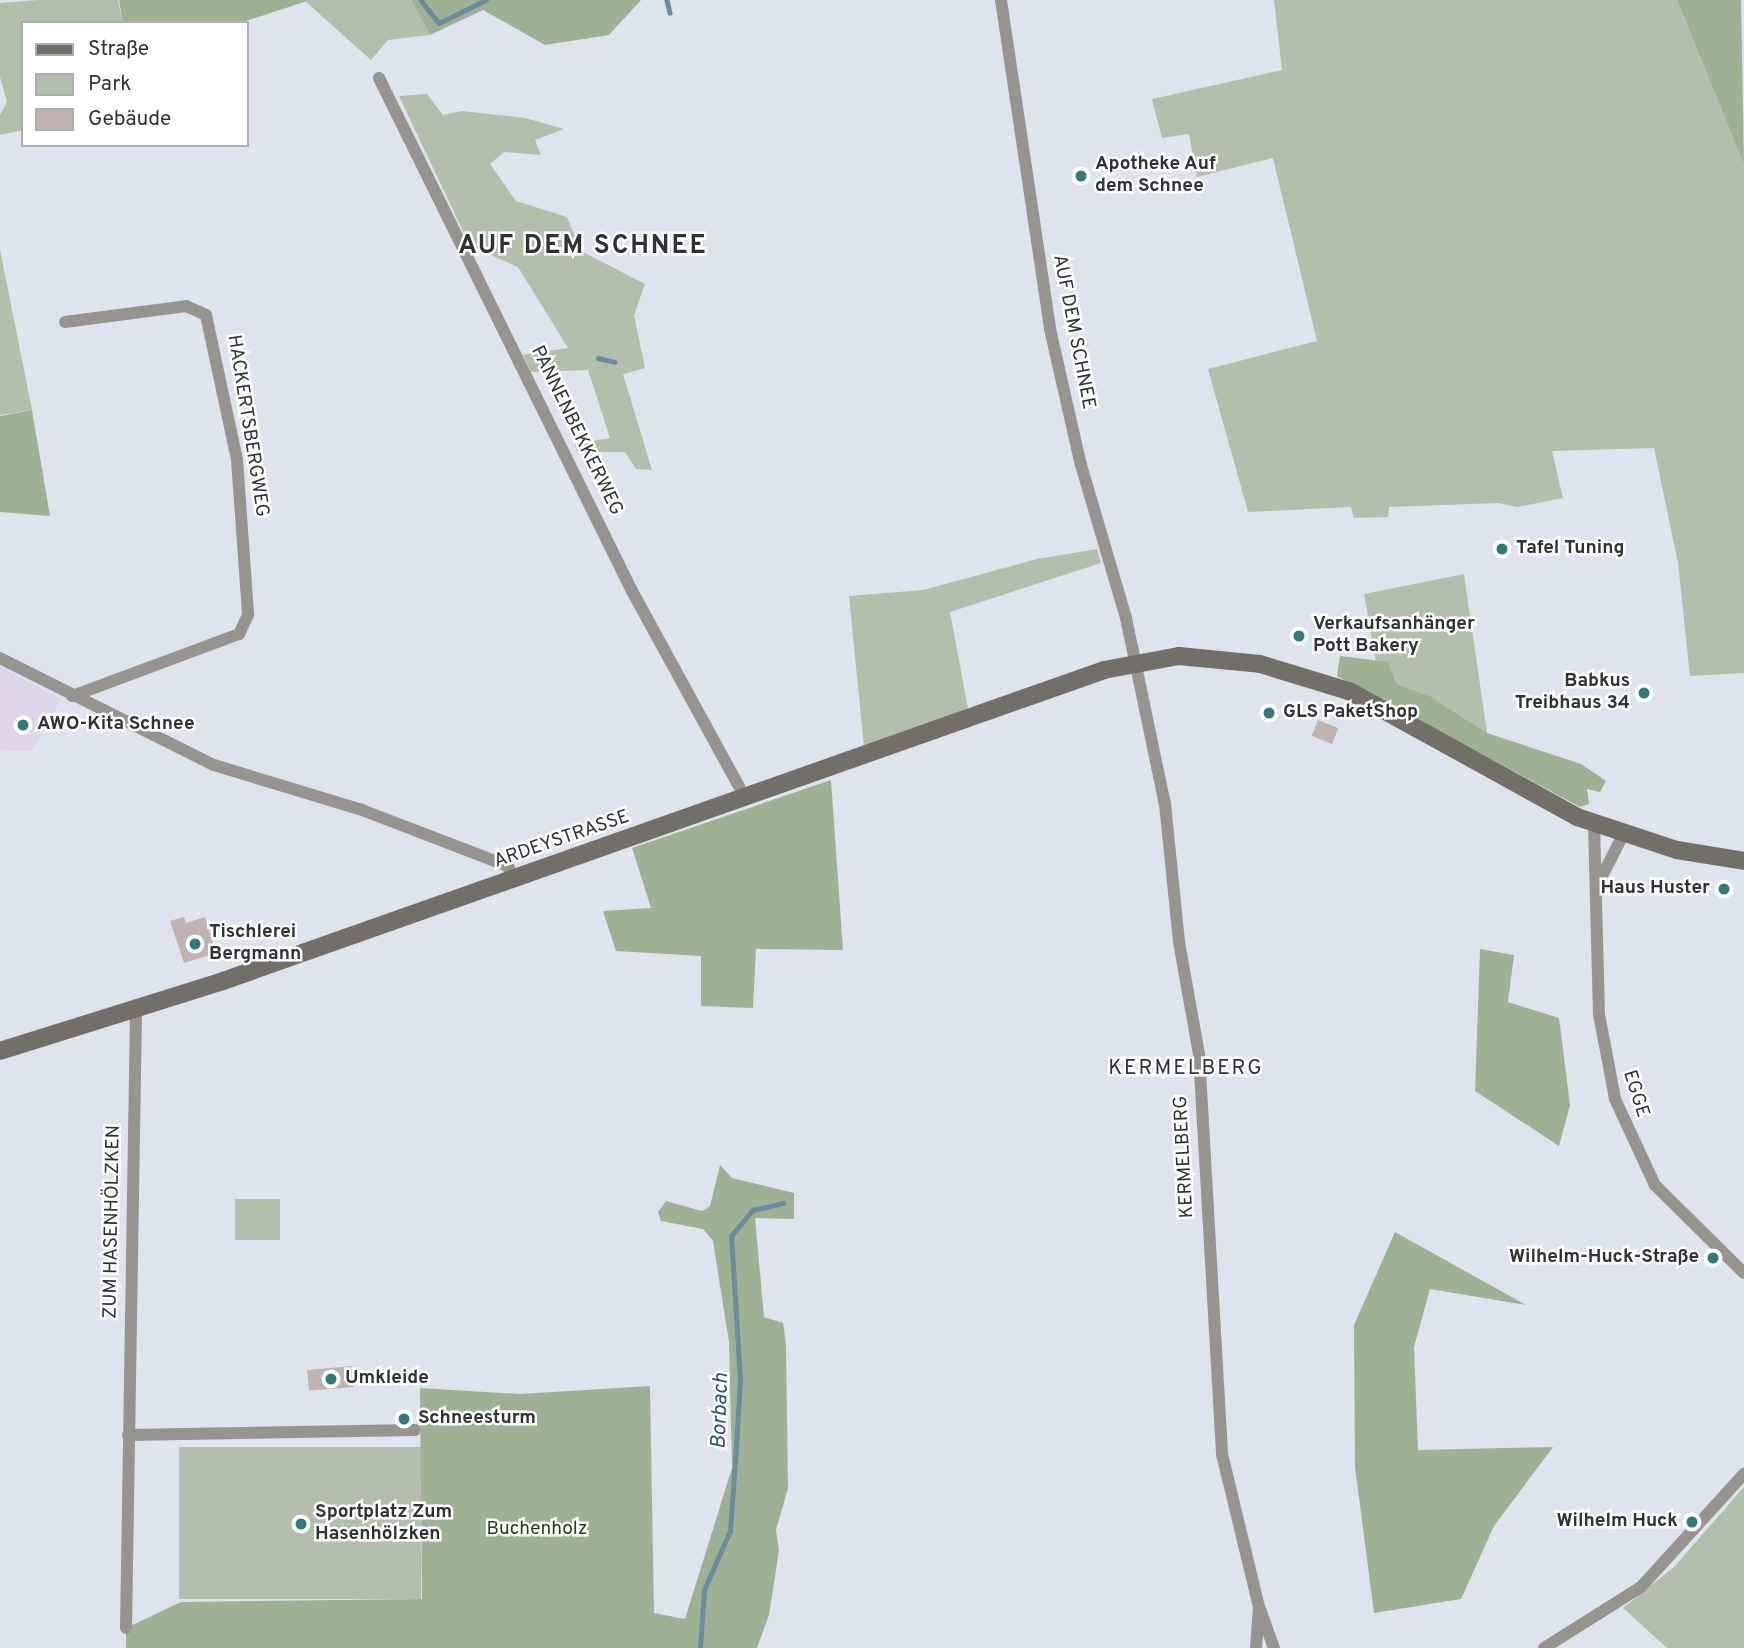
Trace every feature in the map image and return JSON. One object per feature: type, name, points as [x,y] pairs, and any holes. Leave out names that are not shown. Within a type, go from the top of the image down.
[{"type":"main road","name":"ARDEYSTRASSE","points":[[0,1051],[136,1010],[746,799],[1003,704],[1135,664],[1179,656],[1231,659],[1349,691],[1515,786],[1594,824],[1623,835],[1744,861]]},
{"type":"street","name":"AUF DEM SCHNEE","points":[[1001,0],[1050,329],[1135,664]]},
{"type":"street","name":"PANNENBEKKERWEG","points":[[379,78],[632,591],[746,799]]},
{"type":"street","name":"HACKERTSBERGWEG","points":[[65,322],[186,306],[206,315],[237,460],[248,615],[239,634],[72,696]]},
{"type":"street","points":[[0,658],[214,765],[362,810],[508,866],[513,879]]},
{"type":"street","name":"KERMELBERG","points":[[1135,664],[1165,804],[1179,942],[1199,1054],[1222,1454],[1259,1607],[1256,1648]]},
{"type":"street","name":"EGGE","points":[[1594,824],[1593,866],[1599,882],[1599,1014],[1620,1115],[1655,1185],[1744,1273]]},
{"type":"street","name":"EGGE","points":[[1599,882],[1623,835]]},
{"type":"street","name":"ZUM HASENHÖLZKEN","points":[[126,1628],[136,1010]]},
{"type":"street","points":[[128,1435],[415,1430]]},
{"type":"street","points":[[1544,1648],[1641,1587],[1744,1474]]},
{"type":"street","points":[[1259,1607],[1274,1648]]},
{"type":"shaded area","name":"AWO-Kita Schnee","points":[[0,667],[61,699],[32,751],[0,750]]},
{"type":"green space","points":[[118,0],[123,21],[21,21],[21,130],[0,135],[0,115],[7,102],[0,77],[0,3]]},
{"type":"green space","points":[[119,0],[310,0],[246,21],[123,21]]},
{"type":"green space","points":[[411,0],[430,35],[388,40],[371,60],[306,2]]},
{"type":"green space","points":[[411,0],[641,0],[609,35],[545,45],[483,10],[430,35]]},
{"type":"green space","points":[[1274,0],[1677,0],[1744,165],[1744,673],[1690,676],[1678,563],[1654,448],[1552,451],[1563,498],[1517,507],[1498,503],[1389,507],[1388,517],[1354,518],[1351,507],[1248,512],[1208,369],[1317,341],[1273,158],[1197,177],[1189,134],[1162,138],[1152,99],[1282,70]]},
{"type":"green space","points":[[1677,0],[1741,0],[1744,165]]},
{"type":"green space","points":[[427,94],[443,115],[462,111],[525,118],[564,129],[535,140],[541,155],[504,152],[490,164],[516,201],[567,217],[581,251],[645,284],[634,315],[645,368],[623,374],[652,470],[636,469],[625,452],[577,452],[575,444],[610,438],[588,370],[531,372],[523,355],[568,348],[518,267],[470,246],[399,96]]},
{"type":"green space","points":[[0,250],[32,410],[0,415]]},
{"type":"green space","points":[[32,410],[50,516],[0,512],[0,416]]},
{"type":"green space","points":[[1097,549],[1101,563],[950,612],[968,709],[864,747],[849,596],[923,590],[1037,559]]},
{"type":"green space","points":[[1464,574],[1487,733],[1430,696],[1397,684],[1388,662],[1376,662],[1364,594]]},
{"type":"green space","points":[[1340,656],[1388,662],[1397,684],[1430,696],[1487,733],[1581,764],[1606,781],[1600,792],[1587,789],[1589,804],[1580,807],[1337,676]]},
{"type":"green space","points":[[831,780],[843,950],[756,949],[753,1008],[701,1006],[701,956],[616,951],[603,911],[651,908],[632,848]]},
{"type":"green space","points":[[1480,949],[1514,955],[1508,1002],[1559,1018],[1570,1105],[1559,1146],[1475,1091]]},
{"type":"green space","name":"Buchenholz","points":[[720,1165],[732,1178],[794,1193],[794,1219],[755,1218],[764,1317],[783,1323],[786,1345],[788,1488],[776,1530],[779,1550],[769,1615],[757,1648],[126,1648],[126,1628],[181,1602],[422,1599],[420,1388],[520,1394],[650,1386],[654,1613],[685,1619],[732,1468],[729,1342],[713,1241],[703,1229],[661,1221],[658,1212],[666,1201],[702,1211],[710,1206]]},
{"type":"green space","points":[[235,1199],[280,1199],[280,1240],[235,1240]]},
{"type":"green space","points":[[1395,1232],[1526,1305],[1430,1289],[1414,1347],[1418,1450],[1553,1447],[1494,1526],[1461,1599],[1374,1613],[1355,1467],[1354,1325]]},
{"type":"green space","name":"Sportplatz Zum Hasenhölzken","points":[[179,1447],[421,1447],[421,1599],[179,1599]]},
{"type":"green space","points":[[1744,1487],[1744,1648],[1667,1648],[1623,1608],[1674,1567]]},
{"type":"building","points":[[1318,720],[1338,728],[1332,744],[1312,736]]},
{"type":"building","name":"Tischlerei Bergmann","points":[[184,917],[186,923],[205,917],[216,953],[184,963],[170,921]]},
{"type":"building","name":"Umkleide","points":[[352,1366],[354,1387],[309,1391],[307,1370]]},
{"type":"waterway","points":[[421,0],[439,23],[486,0]]},
{"type":"waterway","points":[[667,0],[670,13]]},
{"type":"waterway","points":[[598,358],[615,362]]},
{"type":"waterway","name":"Borbach","points":[[700,1648],[704,1590],[730,1531],[740,1379],[731,1236],[753,1210],[783,1203]]},
{"type":"place","name":"Apotheke Auf dem Schnee","points":[[1081,176]]},
{"type":"place","name":"Tafel Tuning","points":[[1502,549]]},
{"type":"place","name":"Verkaufsanhänger Pott Bakery","points":[[1299,636]]},
{"type":"place","name":"Babkus Treibhaus 34","points":[[1644,693]]},
{"type":"place","name":"GLS PaketShop","points":[[1269,713]]},
{"type":"place","name":"AWO-Kita Schnee","points":[[23,725]]},
{"type":"place","name":"Haus Huster","points":[[1724,889]]},
{"type":"place","name":"Tischlerei Bergmann","points":[[195,944]]},
{"type":"place","name":"Wilhelm-Huck-Straße","points":[[1713,1258]]},
{"type":"place","name":"Umkleide","points":[[331,1379]]},
{"type":"place","name":"Schneesturm","points":[[404,1419]]},
{"type":"place","name":"Wilhelm Huck","points":[[1692,1522]]},
{"type":"place","name":"Sportplatz Zum Hasenhölzken","points":[[301,1524]]},
{"type":"district","name":"AUF DEM SCHNEE","points":[[583,247]]},
{"type":"district","name":"KERMELBERG","points":[[1186,1069]]}]
